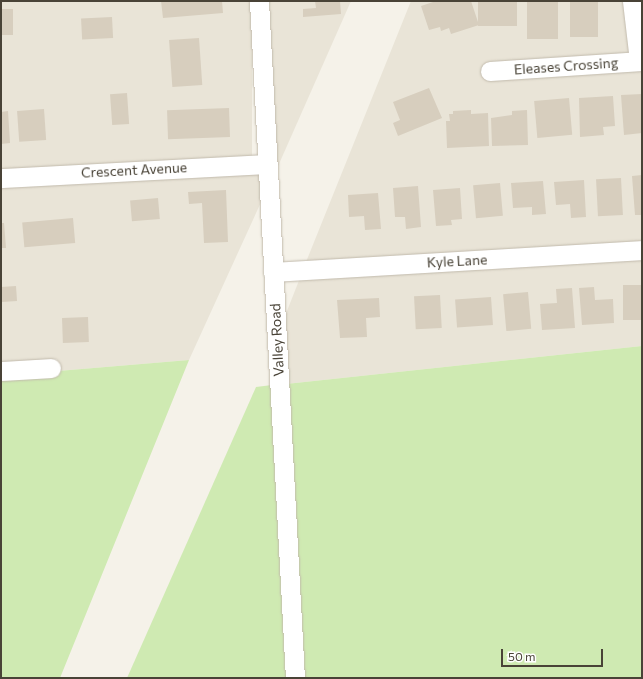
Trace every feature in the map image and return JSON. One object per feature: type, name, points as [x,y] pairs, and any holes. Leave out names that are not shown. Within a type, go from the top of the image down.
[{"type":"street","name":"Valley Road","points":[[259,1],[295,678]]},
{"type":"street","points":[[632,1],[640,61]]},
{"type":"street","name":"Eleases Crossing","points":[[490,71],[640,61]]},
{"type":"street","name":"Crescent Avenue","points":[[1,178],[267,164]]},
{"type":"street","name":"Kyle Lane","points":[[273,272],[642,250]]},
{"type":"street","points":[[1,371],[51,368]]},
{"type":"shaded area","points":[[1,1],[252,1],[252,170],[1,170]]},
{"type":"shaded area","points":[[266,1],[351,1],[275,173]]},
{"type":"shaded area","points":[[411,1],[625,1],[631,53],[483,64],[484,79],[642,69],[642,242],[306,262]]},
{"type":"shaded area","points":[[261,172],[262,200],[189,360],[58,371],[57,359],[1,363],[1,186]]},
{"type":"shaded area","points":[[642,258],[642,346],[286,384],[283,321],[300,278]]},
{"type":"green space","points":[[642,346],[642,678],[302,678],[286,384]]},
{"type":"green space","points":[[189,360],[60,678],[1,678],[1,379],[58,375],[58,371]]},
{"type":"green space","points":[[272,385],[288,678],[127,678],[256,387]]},
{"type":"building","points":[[161,1],[222,1],[223,13],[163,18]]},
{"type":"building","points":[[315,1],[340,1],[341,14],[303,17],[303,9],[316,8]]},
{"type":"building","points":[[436,1],[471,1],[479,25],[451,34],[449,28],[441,31],[440,27],[429,30],[421,6]]},
{"type":"building","points":[[478,1],[517,1],[517,26],[478,26]]},
{"type":"building","points":[[527,1],[558,1],[558,39],[527,39]]},
{"type":"building","points":[[570,1],[598,1],[598,37],[570,37]]},
{"type":"building","points":[[1,9],[13,9],[13,35],[1,35]]},
{"type":"building","points":[[112,17],[113,38],[82,40],[81,19]]},
{"type":"building","points":[[199,38],[202,85],[172,87],[169,40]]},
{"type":"building","points":[[429,88],[442,118],[398,136],[393,123],[400,120],[393,102]]},
{"type":"building","points":[[127,93],[129,124],[112,125],[110,94]]},
{"type":"building","points":[[642,94],[642,133],[624,135],[621,95]]},
{"type":"building","points":[[613,96],[615,126],[603,127],[604,135],[580,137],[579,98]]},
{"type":"building","points":[[569,98],[572,135],[537,138],[534,101]]},
{"type":"building","points":[[229,108],[230,137],[168,139],[167,110]]},
{"type":"building","points":[[44,109],[46,140],[19,142],[17,111]]},
{"type":"building","points":[[471,110],[471,114],[488,113],[489,146],[447,148],[446,121],[450,121],[449,114],[453,114],[453,111]]},
{"type":"building","points":[[527,110],[528,145],[492,146],[491,118],[512,115],[512,111]]},
{"type":"building","points":[[8,111],[10,143],[1,144],[1,112]]},
{"type":"building","points":[[642,175],[642,215],[635,215],[632,176]]},
{"type":"building","points":[[621,178],[623,215],[598,216],[596,179]]},
{"type":"building","points":[[584,180],[586,217],[571,218],[570,204],[556,205],[554,182]]},
{"type":"building","points":[[543,181],[546,214],[532,215],[532,207],[513,208],[511,183]]},
{"type":"building","points":[[500,183],[503,216],[476,218],[473,185]]},
{"type":"building","points":[[418,186],[421,227],[406,229],[405,217],[395,217],[393,188]]},
{"type":"building","points":[[460,188],[462,219],[451,220],[452,225],[436,226],[433,190]]},
{"type":"building","points":[[226,190],[228,242],[204,243],[202,203],[189,204],[188,192]]},
{"type":"building","points":[[378,193],[381,229],[365,230],[364,216],[349,217],[348,195]]},
{"type":"building","points":[[158,198],[160,219],[132,221],[130,200]]},
{"type":"building","points":[[73,218],[75,243],[24,247],[22,222]]},
{"type":"building","points":[[1,223],[4,223],[6,248],[1,248]]},
{"type":"building","points":[[623,285],[642,285],[642,320],[623,320]]},
{"type":"building","points":[[16,286],[17,301],[2,302],[1,287]]},
{"type":"building","points":[[594,287],[595,300],[613,299],[614,323],[582,325],[579,288]]},
{"type":"building","points":[[572,288],[575,328],[542,330],[540,304],[557,303],[556,289]]},
{"type":"building","points":[[528,292],[531,329],[506,331],[503,294]]},
{"type":"building","points":[[440,295],[442,328],[416,329],[414,296]]},
{"type":"building","points":[[491,297],[493,325],[457,327],[455,300]]},
{"type":"building","points":[[379,298],[380,317],[366,318],[367,337],[340,338],[337,300]]},
{"type":"building","points":[[88,317],[89,342],[63,343],[62,318]]}]
